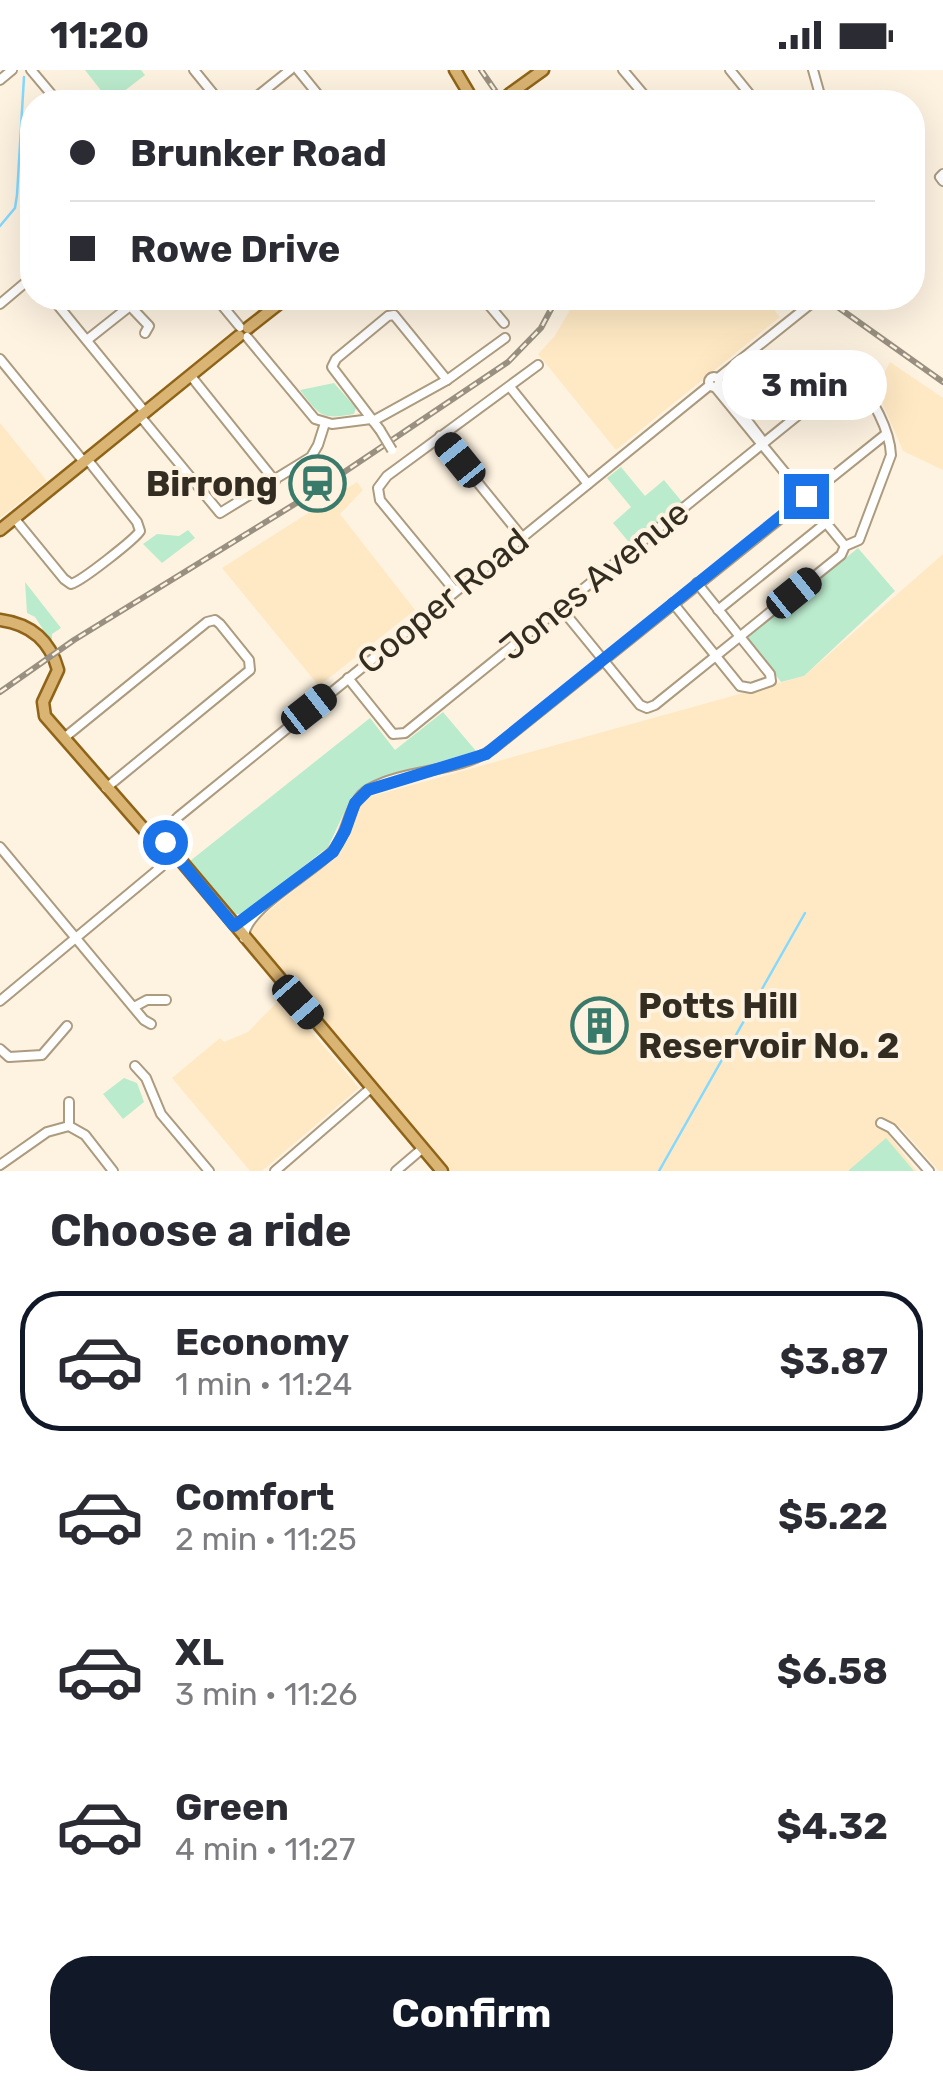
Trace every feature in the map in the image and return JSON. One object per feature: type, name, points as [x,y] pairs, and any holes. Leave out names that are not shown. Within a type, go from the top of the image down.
[{"type":"main road","points":[[519,90],[543,70]]},
{"type":"main road","points":[[0,530],[271,310]]},
{"type":"main road","points":[[0,620],[24,624],[34,631],[58,670],[42,708],[44,716],[160,852],[182,865],[442,1171]]},
{"type":"street","points":[[0,80],[12,70]]},
{"type":"street","points":[[31,70],[48,90]]},
{"type":"street","points":[[194,70],[210,90]]},
{"type":"street","points":[[266,90],[294,70],[313,90]]},
{"type":"street","points":[[623,70],[640,90]]},
{"type":"street","points":[[730,70],[746,90]]},
{"type":"street","points":[[0,304],[20,287]]},
{"type":"street","points":[[62,310],[216,510],[225,512],[316,451],[325,423]]},
{"type":"street","points":[[87,340],[123,310]]},
{"type":"street","points":[[138,310],[149,326],[145,333]]},
{"type":"street","points":[[226,310],[311,415],[325,423],[372,420],[447,380],[505,338]]},
{"type":"street","points":[[493,310],[504,323]]},
{"type":"street","name":"Cooper Road","points":[[160,852],[160,830],[716,384],[802,310]]},
{"type":"street","points":[[402,465],[380,430],[334,373],[332,364],[391,314],[447,380]]},
{"type":"street","points":[[0,359],[144,531],[72,584],[64,580],[14,518]]},
{"type":"street","points":[[454,592],[380,500],[379,484],[538,365]]},
{"type":"street","points":[[190,375],[275,480]]},
{"type":"street","name":"Jones Avenue","points":[[348,678],[393,734],[399,736],[762,442],[850,376],[868,394],[886,434]]},
{"type":"street","points":[[716,384],[759,433],[762,442],[845,546]]},
{"type":"street","points":[[510,387],[588,484]]},
{"type":"street","points":[[234,926],[333,852],[355,803],[368,790],[486,754],[604,660],[697,583],[886,434],[892,449],[890,461],[858,540],[845,546],[840,555],[647,708],[640,705],[604,660],[560,607]]},
{"type":"street","points":[[440,436],[522,536]]},
{"type":"street","points":[[718,610],[828,522]]},
{"type":"street","points":[[673,603],[740,686],[770,682],[772,676],[697,583]]},
{"type":"street","points":[[64,738],[207,622],[215,620],[220,624],[249,660],[250,670],[106,788]]},
{"type":"street","points":[[133,820],[150,832],[178,817]]},
{"type":"street","points":[[0,847],[151,1024]]},
{"type":"street","points":[[0,1001],[76,937],[160,852]]},
{"type":"street","points":[[244,939],[247,924],[278,894]]},
{"type":"street","points":[[134,1007],[147,1000],[166,1000]]},
{"type":"street","points":[[0,1049],[9,1057],[42,1055],[67,1026]]},
{"type":"street","points":[[135,1066],[146,1078],[161,1114],[209,1171]]},
{"type":"street","points":[[275,1171],[372,1088]]},
{"type":"street","points":[[68,1102],[69,1126]]},
{"type":"street","points":[[881,1123],[895,1132],[929,1171]]},
{"type":"street","points":[[6,1171],[0,1165],[46,1132],[69,1126],[85,1135],[113,1171]]},
{"type":"street","points":[[396,1171],[423,1148]]},
{"type":"shaded area","points":[[570,310],[774,310],[780,317],[616,450],[538,354]]},
{"type":"shaded area","points":[[890,362],[943,398],[943,470],[903,451],[876,388]]},
{"type":"shaded area","points":[[0,423],[47,481],[0,518]]},
{"type":"shaded area","points":[[357,482],[363,490],[340,514],[415,610],[319,686],[222,568]]},
{"type":"shaded area","points":[[943,554],[943,1171],[900,1127],[890,1137],[917,1171],[451,1171],[252,937],[254,923],[341,852],[361,805],[369,797],[804,676]]},
{"type":"shaded area","points":[[282,997],[359,1088],[262,1171],[250,1171],[172,1078],[220,1038],[224,1042],[248,1032]]},
{"type":"green space","points":[[85,70],[141,70],[145,75],[126,90],[101,90]]},
{"type":"green space","points":[[334,383],[356,408],[354,414],[322,414],[300,390]]},
{"type":"green space","points":[[621,467],[645,496],[664,480],[683,503],[632,546],[613,523],[631,507],[607,478]]},
{"type":"green space","points":[[188,530],[195,538],[162,563],[143,544],[157,534],[179,536]]},
{"type":"green space","points":[[858,548],[895,591],[804,676],[781,682],[747,638]]},
{"type":"green space","points":[[25,582],[61,628],[52,634],[52,643],[35,617],[27,613]]},
{"type":"green space","points":[[443,712],[476,751],[360,788],[351,798],[328,847],[244,914],[235,914],[190,861],[370,718],[395,750]]},
{"type":"green space","points":[[124,1078],[137,1083],[144,1102],[123,1119],[103,1094]]},
{"type":"green space","points":[[886,1138],[914,1171],[848,1171]]},
{"type":"waterway","points":[[23,90],[24,77]]},
{"type":"waterway","points":[[0,226],[15,208],[20,144]]},
{"type":"waterway","points":[[659,1171],[805,913]]},
{"type":"railway","points":[[481,70],[495,90]]},
{"type":"railway","points":[[0,692],[74,640],[316,491],[508,362],[541,328],[551,310]]},
{"type":"railway","points":[[842,310],[943,382]]},
{"type":"place","name":"Birrong","points":[[317,484]]},
{"type":"place","name":"Potts Hill Reservoir No. 2","points":[[599,1026]]},
{"type":"route","points":[[165,842],[234,926],[333,852],[355,803],[368,790],[486,754],[806,496]]}]
